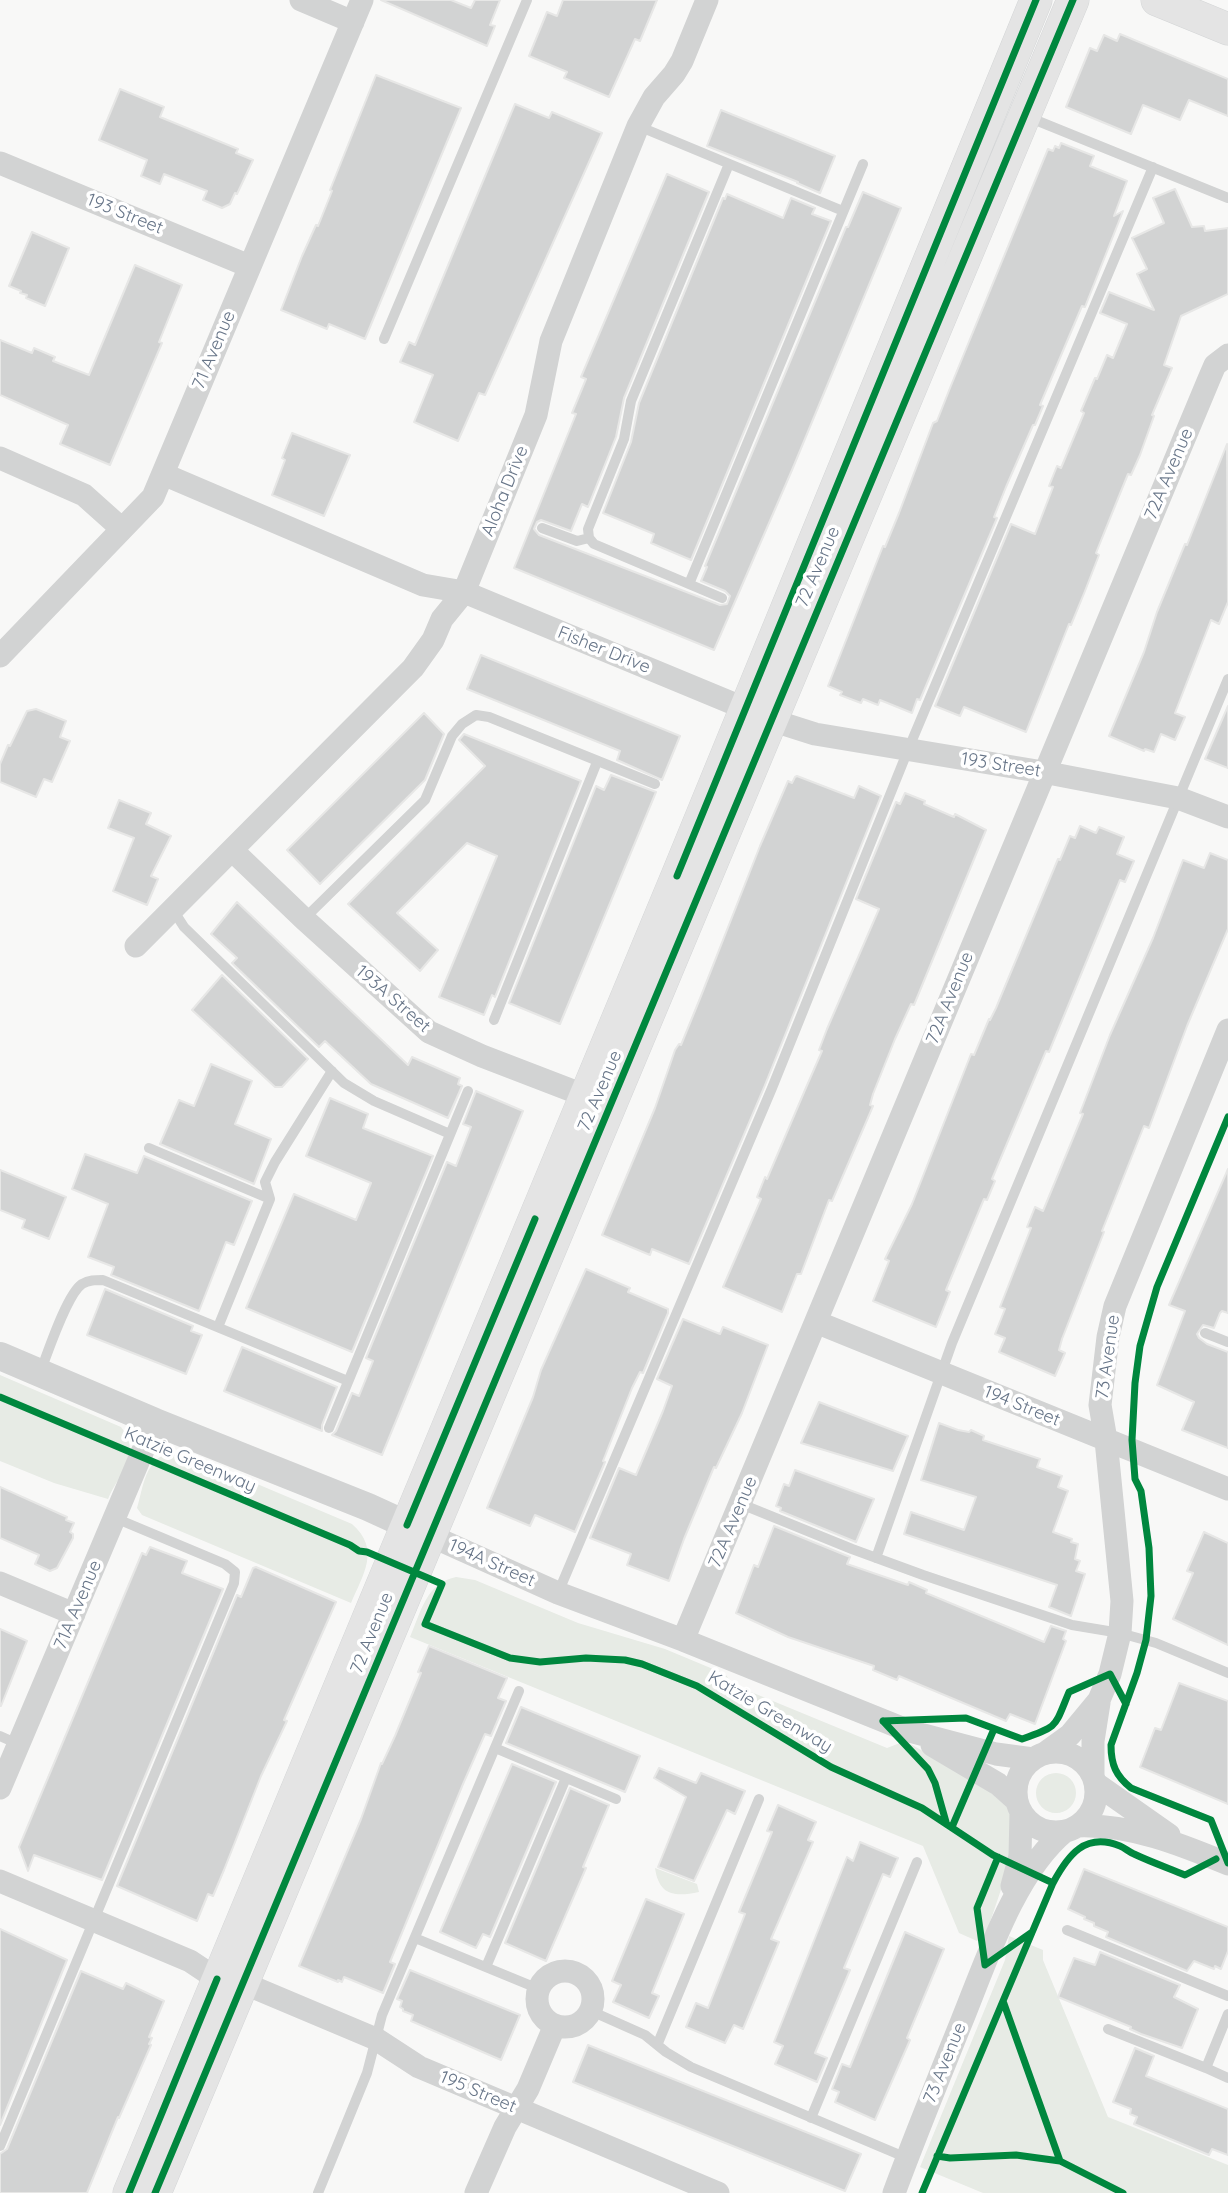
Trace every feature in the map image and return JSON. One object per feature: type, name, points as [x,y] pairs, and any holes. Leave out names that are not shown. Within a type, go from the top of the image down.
[{"type":"main road","name":"72 Avenue","points":[[129,2193],[230,1981],[418,1530],[672,959],[678,904],[758,714],[856,438],[1036,0]]},
{"type":"main road","name":"72 Avenue","points":[[418,1530],[586,1096],[1025,116],[1073,0]]},
{"type":"main road","points":[[1157,0],[1228,29]]},
{"type":"main road","points":[[160,2181],[174,2118],[216,2013],[219,1986],[230,1981]]},
{"type":"street","points":[[301,0],[353,22]]},
{"type":"street","name":"71 Avenue","points":[[0,656],[153,497],[362,0]]},
{"type":"street","name":"Aloha Drive","points":[[136,946],[179,906],[413,668],[424,655],[442,620],[464,592],[536,415],[551,341],[638,126],[654,97],[682,61],[707,0]]},
{"type":"street","name":"193 Street","points":[[0,163],[249,266]]},
{"type":"street","name":"72A Avenue","points":[[683,1640],[1043,772],[1212,372],[1225,357]]},
{"type":"street","points":[[0,458],[84,495],[122,529]]},
{"type":"street","name":"Fisher Drive","points":[[163,474],[423,585],[464,592],[758,714]]},
{"type":"street","name":"193 Street","points":[[758,714],[815,733],[1178,798],[1228,817]]},
{"type":"street","name":"193A Street","points":[[233,850],[304,919],[429,1032],[482,1056],[586,1096]]},
{"type":"street","name":"73 Avenue","points":[[1094,1780],[1093,1741],[1100,1700],[1110,1674],[1120,1633],[1122,1601],[1100,1402],[1108,1337],[1115,1306],[1228,1030]]},
{"type":"street","name":"194 Street","points":[[816,1322],[1228,1489]]},
{"type":"street","name":"194A Street","points":[[0,1356],[155,1422],[257,1461],[558,1593],[909,1731],[996,1754],[1039,1756]]},
{"type":"street","name":"71A Avenue","points":[[0,1788],[9,1740],[74,1615],[155,1422]]},
{"type":"street","points":[[0,1583],[74,1615]]},
{"type":"street","name":"73 Avenue","points":[[1039,1756],[1070,1735],[1100,1700]]},
{"type":"street","name":"194A Street","points":[[909,1731],[998,1784],[1019,1807]]},
{"type":"street","points":[[1071,1829],[1086,1818],[1093,1808],[1096,1796],[1094,1780],[1087,1766],[1068,1753],[1057,1751],[1039,1756],[1018,1777],[1016,1789],[1019,1807],[1029,1822],[1040,1829],[1052,1832],[1071,1829],[1128,1830],[1180,1843],[1228,1864]]},
{"type":"street","points":[[1094,1780],[1180,1843]]},
{"type":"street","name":"73 Avenue","points":[[894,2193],[998,1933],[1018,1866],[1019,1807]]},
{"type":"street","name":"73 Avenue","points":[[998,1933],[1035,1862],[1071,1829]]},
{"type":"street","name":"195 Street","points":[[0,1881],[190,1961],[230,1981],[376,2039],[419,2067],[718,2193]]},
{"type":"street","points":[[573,1972],[589,1984],[593,2001],[591,2011],[580,2023],[572,2026],[555,2025],[541,2014],[538,2006],[539,1989],[550,1975],[573,1972]]},
{"type":"street","points":[[476,2193],[505,2127],[528,2089],[555,2025]]},
{"type":"lane","points":[[384,339],[527,0]]},
{"type":"lane","points":[[1025,116],[1228,198]]},
{"type":"lane","points":[[638,126],[843,211]]},
{"type":"lane","points":[[722,598],[594,544],[589,538],[588,529],[624,439],[631,401],[729,164]]},
{"type":"lane","points":[[689,584],[863,164]]},
{"type":"lane","points":[[558,1593],[772,1088],[908,750],[1153,167]]},
{"type":"lane","points":[[542,528],[577,541],[589,538]]},
{"type":"lane","points":[[876,1559],[956,1331],[1228,679]]},
{"type":"lane","points":[[304,919],[425,800],[452,736],[462,723],[476,715],[489,717],[654,784]]},
{"type":"lane","points":[[494,1020],[597,762]]},
{"type":"lane","points":[[179,906],[175,913],[184,927],[332,1071],[357,1092],[450,1134]]},
{"type":"lane","points":[[218,1327],[270,1199],[265,1182],[332,1071]]},
{"type":"lane","points":[[329,1428],[468,1091]]},
{"type":"lane","points":[[149,1148],[270,1199]]},
{"type":"lane","points":[[39,1373],[71,1297],[80,1286],[90,1280],[103,1280],[348,1381]]},
{"type":"lane","points":[[1205,1334],[1228,1342]]},
{"type":"lane","points":[[741,1504],[876,1559],[1072,1625],[1120,1633],[1156,1643],[1228,1673]]},
{"type":"lane","points":[[0,2146],[234,1583],[235,1572],[225,1564],[115,1518]]},
{"type":"lane","points":[[318,2193],[367,2073],[382,2015],[519,1691]]},
{"type":"lane","points":[[495,1748],[616,1799]]},
{"type":"lane","points":[[486,1967],[566,1778]]},
{"type":"lane","points":[[658,2043],[759,1799]]},
{"type":"lane","points":[[811,2118],[917,1862]]},
{"type":"lane","points":[[1066,1930],[1228,1996]]},
{"type":"lane","points":[[415,1938],[539,1989]]},
{"type":"lane","points":[[591,2011],[639,2032],[691,2067],[907,2158]]},
{"type":"lane","points":[[1206,2068],[1228,2014]]},
{"type":"lane","points":[[1108,2029],[1228,2078]]},
{"type":"shaded area","points":[[0,1375],[121,1427],[130,1446],[129,1455],[108,1499],[54,1483],[0,1461]]},
{"type":"shaded area","points":[[171,1452],[186,1454],[352,1524],[361,1533],[368,1553],[364,1572],[351,1603],[142,1515],[137,1508],[146,1475],[155,1461]]},
{"type":"shaded area","points":[[456,1577],[475,1580],[578,1623],[665,1649],[725,1674],[734,1685],[887,1748],[905,1741],[980,1783],[1009,1809],[1013,1821],[1011,1860],[986,1934],[977,1941],[959,1933],[923,1846],[410,1637],[431,1592],[446,1580]]},
{"type":"shaded area","points":[[1056,1773],[1070,1779],[1076,1793],[1070,1807],[1056,1813],[1042,1807],[1036,1793],[1042,1779]]},
{"type":"shaded area","points":[[655,1868],[697,1884],[699,1892],[676,1894],[664,1889]]},
{"type":"shaded area","points":[[1009,1936],[1043,1950],[1043,1960],[1108,2117],[1228,2165],[1228,2193],[983,2193],[920,2167],[1005,1960]]},
{"type":"building","points":[[381,0],[451,0],[471,8],[475,0],[500,0],[490,25],[495,26],[487,46]]},
{"type":"building","points":[[563,0],[657,0],[640,41],[635,39],[609,97],[564,78],[567,72],[529,56],[547,12],[557,16]]},
{"type":"building","points":[[1120,34],[1228,79],[1228,116],[1189,100],[1180,120],[1143,105],[1131,134],[1066,107],[1090,48],[1097,51],[1104,35],[1117,41]]},
{"type":"building","points":[[376,75],[461,108],[365,339],[329,324],[327,329],[281,310],[302,256],[316,225],[318,226]]},
{"type":"building","points":[[120,89],[164,107],[160,117],[238,149],[236,153],[253,160],[230,204],[222,208],[203,200],[207,191],[164,174],[160,184],[141,176],[147,160],[99,140]]},
{"type":"building","points":[[515,104],[549,118],[552,112],[602,133],[485,395],[479,393],[458,441],[414,422],[433,375],[400,362],[409,342],[415,345]]},
{"type":"building","points":[[721,110],[835,156],[820,193],[707,146]]},
{"type":"building","points":[[1061,143],[1094,156],[1090,166],[1127,181],[1114,216],[1123,211],[1085,307],[1082,306],[1040,405],[1043,406],[1006,487],[994,517],[997,518],[920,700],[917,699],[912,713],[880,700],[878,705],[863,699],[861,703],[840,695],[842,692],[828,686],[933,423],[937,421],[1048,149],[1053,151],[1055,146],[1059,148]]},
{"type":"building","points":[[667,174],[709,192],[624,398],[616,437],[588,507],[582,504],[571,531],[541,520],[534,529],[539,535],[720,605],[727,604],[730,596],[725,591],[701,581],[707,567],[705,566],[846,227],[863,192],[901,208],[714,650],[514,568],[576,414],[572,413],[586,379],[581,377]]},
{"type":"building","points":[[1175,189],[1192,227],[1204,226],[1205,231],[1228,228],[1228,294],[1181,316],[1164,365],[1172,368],[1152,415],[1154,416],[1140,455],[1131,475],[1128,474],[1096,553],[1099,555],[1085,591],[1026,732],[964,707],[960,716],[935,706],[1011,524],[1035,534],[1053,487],[1049,486],[1057,466],[1061,468],[1095,378],[1097,379],[1107,355],[1113,358],[1127,324],[1100,313],[1109,292],[1154,310],[1137,274],[1147,269],[1132,238],[1164,223],[1153,198]]},
{"type":"building","points":[[727,194],[783,218],[791,198],[815,208],[812,214],[831,221],[691,560],[651,543],[654,534],[603,513],[631,442],[639,403],[723,198],[725,199]]},
{"type":"building","points":[[32,232],[69,248],[45,306],[26,298],[27,295],[9,286]]},
{"type":"building","points":[[135,265],[182,285],[159,342],[162,343],[110,465],[60,444],[68,425],[0,395],[0,340],[32,353],[34,348],[55,357],[53,361],[89,375]]},
{"type":"building","points":[[292,433],[350,455],[324,516],[272,495]]},
{"type":"building","points":[[1227,444],[1228,602],[1219,624],[1211,620],[1175,713],[1185,717],[1175,740],[1161,734],[1154,752],[1144,751],[1109,736]]},
{"type":"building","points":[[481,655],[680,736],[662,780],[617,760],[620,751],[467,689]]},
{"type":"building","points":[[1228,706],[1228,768],[1205,759]]},
{"type":"building","points":[[36,709],[66,721],[60,737],[70,741],[52,782],[44,779],[36,797],[0,782],[0,764],[27,711]]},
{"type":"building","points":[[424,713],[444,734],[425,780],[320,884],[287,850]]},
{"type":"building","points":[[464,734],[581,781],[495,997],[492,995],[484,1015],[439,997],[497,856],[467,843],[397,913],[438,950],[420,971],[348,904],[485,766],[459,740]]},
{"type":"building","points":[[611,775],[656,792],[560,1024],[509,1003],[596,786],[604,790]]},
{"type":"building","points":[[797,776],[854,798],[859,786],[881,796],[765,1085],[689,1264],[652,1249],[650,1255],[602,1235],[760,846],[788,781],[792,783]]},
{"type":"building","points":[[905,793],[925,801],[924,804],[954,817],[955,814],[986,830],[914,1005],[911,1004],[895,1039],[873,1094],[870,1105],[873,1106],[832,1201],[829,1200],[801,1274],[797,1274],[782,1312],[723,1287],[761,1199],[757,1197],[765,1177],[767,1179],[822,1051],[819,1050],[827,1029],[879,909],[856,899],[896,802],[900,804]]},
{"type":"building","points":[[119,800],[151,813],[146,824],[171,836],[151,876],[158,879],[147,905],[113,891],[134,838],[108,828]]},
{"type":"building","points":[[1080,826],[1096,833],[1099,827],[1124,837],[1117,854],[1134,861],[1125,882],[1120,880],[1049,1052],[1046,1051],[992,1179],[995,1181],[987,1200],[984,1199],[946,1290],[950,1292],[936,1327],[873,1301],[889,1261],[885,1259],[912,1204],[971,1054],[974,1055],[996,1008],[1058,859],[1060,860],[1070,836],[1075,838]]},
{"type":"building","points":[[1210,853],[1228,860],[1228,929],[1187,1026],[1149,1128],[1144,1126],[1102,1231],[1104,1232],[1062,1339],[1059,1350],[1065,1353],[1055,1376],[999,1352],[1005,1338],[995,1334],[1005,1309],[1000,1307],[1031,1228],[1027,1227],[1035,1207],[1043,1211],[1083,1114],[1080,1113],[1110,1035],[1153,938],[1183,860],[1204,868]]},
{"type":"building","points":[[237,902],[408,1065],[412,1057],[460,1078],[458,1084],[462,1086],[448,1118],[371,1084],[325,1041],[319,1047],[232,963],[237,958],[211,934]]},
{"type":"building","points":[[222,975],[308,1059],[282,1087],[275,1087],[192,1010]]},
{"type":"building","points":[[211,1064],[252,1081],[235,1124],[271,1139],[254,1184],[160,1144],[179,1100],[194,1106]]},
{"type":"building","points":[[476,1091],[523,1111],[382,1455],[332,1435],[352,1393],[359,1396],[373,1361],[366,1358],[447,1162],[456,1166],[471,1127],[463,1124]]},
{"type":"building","points":[[330,1098],[368,1114],[363,1128],[433,1156],[352,1352],[246,1308],[294,1194],[356,1220],[371,1183],[306,1156]]},
{"type":"building","points":[[85,1154],[137,1173],[144,1156],[252,1201],[234,1245],[226,1242],[199,1311],[111,1275],[114,1267],[88,1257],[108,1204],[72,1189]]},
{"type":"building","points":[[1228,1169],[1228,1313],[1222,1311],[1214,1328],[1203,1325],[1197,1334],[1207,1344],[1228,1352],[1228,1448],[1182,1430],[1194,1402],[1157,1385],[1185,1311],[1169,1305]]},
{"type":"building","points":[[0,1170],[66,1197],[49,1239],[22,1228],[25,1220],[0,1210]]},
{"type":"building","points":[[586,1269],[630,1288],[628,1292],[668,1309],[668,1313],[643,1373],[640,1372],[632,1388],[603,1461],[605,1462],[575,1532],[535,1515],[530,1526],[487,1508],[533,1397],[541,1370]]},
{"type":"building","points":[[105,1289],[193,1326],[191,1331],[202,1335],[186,1374],[87,1335]]},
{"type":"building","points":[[683,1319],[720,1334],[723,1327],[768,1345],[742,1413],[716,1468],[714,1467],[669,1581],[627,1565],[631,1554],[590,1538],[619,1468],[636,1475],[672,1386],[657,1379]]},
{"type":"building","points":[[242,1347],[337,1387],[322,1431],[224,1391]]},
{"type":"building","points":[[819,1402],[908,1436],[893,1471],[801,1443]]},
{"type":"building","points":[[939,1423],[958,1430],[971,1430],[984,1436],[983,1440],[1040,1459],[1037,1467],[1062,1476],[1058,1487],[1068,1491],[1053,1532],[1078,1544],[1075,1559],[1080,1561],[1076,1571],[1085,1574],[1071,1616],[1049,1607],[1057,1585],[904,1534],[911,1512],[964,1530],[976,1497],[921,1480]]},
{"type":"building","points":[[795,1470],[874,1499],[856,1542],[780,1511],[781,1508],[776,1506],[784,1484],[789,1486]]},
{"type":"building","points":[[0,1487],[67,1517],[66,1520],[74,1523],[70,1532],[73,1538],[57,1568],[50,1571],[35,1564],[39,1555],[0,1538]]},
{"type":"building","points":[[774,1526],[850,1557],[847,1564],[908,1585],[909,1582],[927,1590],[926,1593],[1044,1642],[1051,1626],[1066,1631],[1063,1639],[1066,1641],[1035,1724],[1010,1714],[1006,1721],[899,1676],[897,1680],[873,1670],[874,1666],[788,1637],[736,1613],[754,1565],[758,1567]]},
{"type":"building","points":[[1204,1532],[1228,1543],[1228,1645],[1173,1619],[1193,1573],[1187,1571]]},
{"type":"building","points":[[150,1547],[187,1561],[182,1573],[223,1589],[102,1880],[34,1855],[28,1871],[19,1847],[142,1553],[146,1555]]},
{"type":"building","points":[[253,1568],[336,1602],[284,1720],[287,1721],[261,1776],[213,1896],[208,1894],[197,1921],[117,1886],[237,1595],[241,1597]]},
{"type":"building","points":[[0,1629],[27,1641],[1,1706],[0,1706]]},
{"type":"building","points":[[429,1646],[507,1678],[498,1698],[506,1701],[491,1736],[485,1734],[463,1784],[390,1962],[395,1964],[383,1993],[344,1977],[342,1982],[338,1982],[299,1966],[361,1819],[381,1763],[421,1673],[418,1672]]},
{"type":"building","points":[[1179,1683],[1228,1701],[1228,1804],[1140,1767],[1155,1728],[1161,1730]]},
{"type":"building","points":[[521,1707],[640,1756],[625,1792],[506,1743]]},
{"type":"building","points":[[512,1764],[556,1782],[490,1937],[483,1934],[476,1948],[440,1932]]},
{"type":"building","points":[[659,1768],[696,1783],[701,1773],[745,1791],[735,1814],[727,1810],[694,1881],[658,1867],[686,1797],[654,1778]]},
{"type":"building","points":[[570,1788],[609,1805],[583,1867],[586,1868],[546,1961],[505,1943]]},
{"type":"building","points":[[778,1805],[816,1822],[808,1840],[813,1842],[771,1939],[779,1942],[743,2029],[734,2025],[725,2043],[686,2027],[696,2003],[708,2008],[745,1914],[739,1912],[772,1832],[767,1831]]},
{"type":"building","points":[[860,1842],[898,1858],[890,1877],[883,1874],[844,1968],[850,1970],[815,2053],[827,2058],[817,2082],[775,2064],[783,2046],[774,2042],[847,1857],[853,1861]]},
{"type":"building","points":[[1084,1869],[1228,1927],[1228,1951],[1221,1969],[1194,1961],[1187,1971],[1106,1937],[1108,1932],[1068,1909]]},
{"type":"building","points":[[646,1899],[684,1914],[652,1993],[659,1996],[649,2018],[613,2002],[621,1985],[612,1981]]},
{"type":"building","points":[[0,1929],[67,1960],[0,2125]]},
{"type":"building","points":[[905,1932],[944,1949],[907,2038],[910,2040],[875,2120],[835,2102],[839,2092],[832,2089],[842,2064],[850,2067]]},
{"type":"building","points":[[1100,1952],[1180,1985],[1174,1997],[1198,2009],[1182,2048],[1141,2034],[1130,2029],[1131,2027],[1058,1997],[1074,1958],[1095,1965]]},
{"type":"building","points":[[410,1970],[520,2015],[501,2060],[411,2021],[413,2015],[403,2011],[400,2007],[402,2001],[397,1999]]},
{"type":"building","points":[[81,1971],[123,1989],[126,1983],[164,2001],[149,2037],[152,2038],[149,2044],[151,2045],[87,2193],[0,2193],[0,2154],[7,2149]]},
{"type":"building","points":[[588,2045],[861,2154],[845,2191],[573,2082]]},
{"type":"building","points":[[1135,2048],[1154,2056],[1146,2076],[1228,2109],[1228,2155],[1212,2149],[1209,2155],[1134,2124],[1137,2117],[1130,2114],[1131,2109],[1113,2102]]},
{"type":"cycle path","points":[[677,876],[1036,0]]},
{"type":"cycle path","points":[[155,2193],[1073,0]]},
{"type":"cycle path","points":[[1228,1117],[1157,1287],[1140,1346],[1132,1440],[1135,1479],[1141,1491],[1149,1548],[1151,1596],[1146,1640],[1111,1745],[1115,1770],[1131,1788],[1211,1820],[1228,1863]]},
{"type":"cycle path","points":[[407,1525],[535,1219]]},
{"type":"cycle path","name":"Katzie Greenway","points":[[0,1397],[442,1584],[425,1624],[510,1658],[540,1662],[586,1658],[625,1660],[697,1686],[831,1767],[922,1808],[993,1855],[1053,1883]]},
{"type":"cycle path","points":[[883,1721],[966,1718],[1022,1739],[1054,1724],[1069,1692],[1110,1674],[1126,1704]]},
{"type":"cycle path","points":[[883,1721],[928,1769],[935,1783],[946,1822]]},
{"type":"cycle path","points":[[952,1827],[994,1729]]},
{"type":"cycle path","points":[[1123,2193],[1060,2161],[1003,2001],[1053,1883],[1065,1863],[1079,1849],[1087,1844],[1108,1842],[1185,1875],[1216,1859]]},
{"type":"cycle path","points":[[998,1857],[977,1908],[985,1965],[1032,1932]]},
{"type":"cycle path","points":[[129,2193],[217,1979]]},
{"type":"cycle path","points":[[922,2193],[1003,2001]]},
{"type":"cycle path","points":[[937,2156],[950,2158],[1016,2155],[1060,2161]]}]
